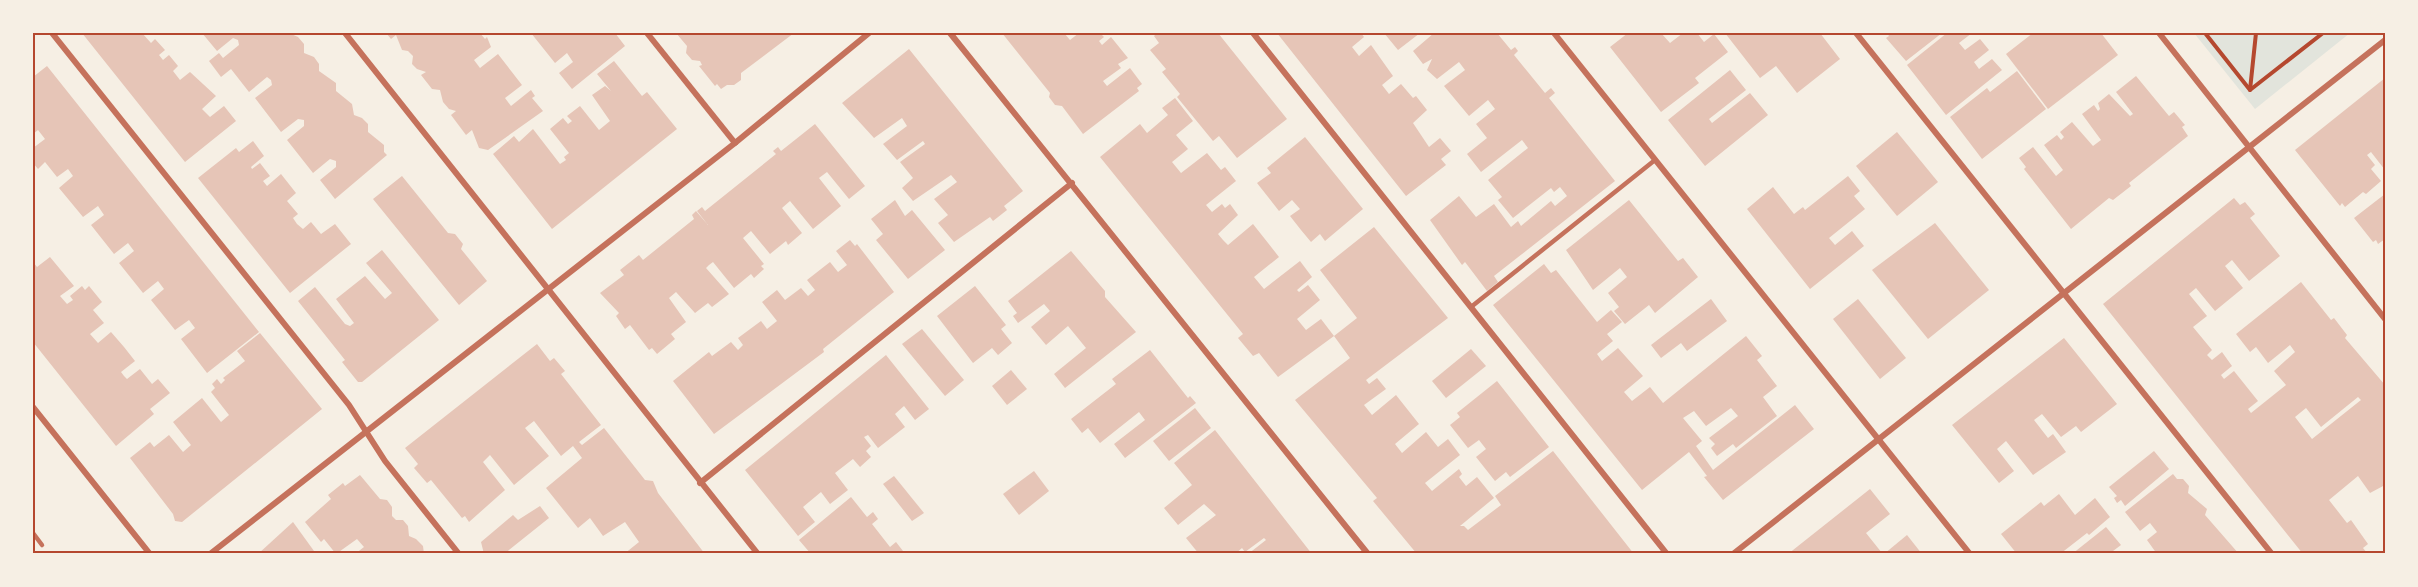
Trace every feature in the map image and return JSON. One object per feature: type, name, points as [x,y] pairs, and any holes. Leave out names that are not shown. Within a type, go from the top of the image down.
[{"type":"street","points":[[52,33],[349,405],[385,461],[459,554]]},
{"type":"street","points":[[345,33],[758,554]]},
{"type":"street","points":[[647,33],[735,143]]},
{"type":"street","points":[[210,554],[735,143],[869,33]]},
{"type":"street","points":[[950,33],[1368,554]]},
{"type":"street","points":[[1253,33],[1667,554]]},
{"type":"street","points":[[1554,33],[1970,554]]},
{"type":"street","points":[[1856,33],[2272,554]]},
{"type":"street","points":[[2159,33],[2385,319]]},
{"type":"street","points":[[1733,554],[2063,292],[2251,148],[2385,40]]},
{"type":"street","points":[[700,483],[1072,183]]},
{"type":"street","points":[[33,407],[150,554]]},
{"type":"lane","points":[[1471,307],[1655,160]]},
{"type":"lane","points":[[33,533],[42,545]]},
{"type":"path","points":[[2205,33],[2250,90]]},
{"type":"path","points":[[2250,90],[2256,33]]},
{"type":"path","points":[[2250,90],[2323,33]]},
{"type":"shaded area","points":[[2194,33],[2350,33],[2255,109]]},
{"type":"building","points":[[82,33],[142,33],[151,43],[155,39],[165,50],[159,55],[163,60],[169,55],[178,66],[173,71],[180,80],[190,72],[216,96],[202,109],[210,117],[224,106],[236,121],[185,162]]},
{"type":"building","points":[[202,33],[289,33],[298,37],[304,44],[304,53],[314,57],[319,64],[319,71],[336,83],[336,91],[352,104],[354,115],[362,118],[368,124],[368,132],[384,145],[384,152],[387,155],[335,199],[320,180],[336,167],[336,161],[330,159],[313,173],[287,140],[304,126],[304,120],[298,119],[281,132],[255,98],[272,85],[271,80],[267,77],[249,92],[231,69],[221,77],[209,61],[219,53],[223,58],[239,45],[238,40],[233,38],[217,51]]},
{"type":"building","points":[[386,33],[480,33],[485,39],[487,37],[491,47],[474,60],[480,68],[498,54],[522,85],[505,98],[511,106],[531,90],[535,96],[532,98],[543,111],[488,150],[479,148],[472,130],[466,135],[451,115],[456,111],[449,109],[443,102],[440,90],[432,89],[421,75],[426,72],[417,69],[412,64],[413,56],[408,51],[402,50],[396,35],[391,39]]},
{"type":"building","points":[[531,33],[615,33],[625,46],[572,89],[559,73],[573,62],[567,53],[555,63]]},
{"type":"building","points":[[676,33],[794,33],[741,73],[741,80],[721,89],[717,84],[715,86],[699,66],[702,65],[700,61],[692,60],[686,53],[687,46]]},
{"type":"building","points":[[1002,33],[1064,33],[1070,40],[1079,33],[1100,33],[1104,37],[1099,41],[1102,45],[1111,37],[1128,58],[1118,64],[1121,68],[1103,81],[1107,86],[1130,68],[1142,84],[1137,88],[1139,91],[1083,134],[1062,106],[1055,105],[1049,97],[1050,93]]},
{"type":"building","points":[[1157,33],[1218,33],[1287,119],[1237,158],[1219,136],[1213,141],[1177,97],[1180,94],[1162,72],[1166,69],[1150,50],[1159,43],[1154,36]]},
{"type":"building","points":[[1277,33],[1361,33],[1364,37],[1352,47],[1359,56],[1371,45],[1393,76],[1382,85],[1389,94],[1401,84],[1413,98],[1416,96],[1427,110],[1413,123],[1429,147],[1440,138],[1451,151],[1441,159],[1446,165],[1406,196]]},
{"type":"building","points":[[1384,33],[1420,33],[1398,50]]},
{"type":"building","points":[[1434,33],[1497,33],[1511,50],[1515,47],[1518,51],[1514,55],[1545,93],[1551,88],[1555,93],[1549,98],[1615,181],[1494,276],[1498,282],[1487,291],[1465,262],[1462,265],[1430,220],[1459,196],[1476,217],[1494,204],[1511,227],[1518,221],[1521,226],[1551,201],[1555,206],[1567,196],[1560,187],[1554,192],[1551,188],[1513,218],[1498,200],[1502,197],[1488,180],[1528,148],[1522,140],[1481,172],[1467,154],[1487,138],[1476,124],[1495,109],[1488,100],[1469,116],[1444,86],[1465,70],[1459,62],[1437,79],[1427,70],[1432,59],[1423,64],[1413,51]]},
{"type":"building","points":[[1628,33],[1661,33],[1670,43],[1683,33],[1697,33],[1704,42],[1714,34],[1728,52],[1695,78],[1699,83],[1661,112],[1610,47]]},
{"type":"building","points":[[1725,33],[1820,33],[1840,59],[1797,93],[1776,66],[1760,78]]},
{"type":"building","points":[[1887,33],[1942,33],[1906,61],[1886,38],[1889,36]]},
{"type":"building","points":[[1947,33],[1972,33],[1959,43],[1965,50],[1980,39],[1989,50],[1974,62],[1979,69],[1992,59],[2002,70],[1946,115],[1907,65]]},
{"type":"building","points":[[2033,33],[2101,33],[2118,55],[2048,109],[2006,54]]},
{"type":"building","points":[[909,49],[1023,191],[1004,206],[1007,210],[993,221],[990,217],[954,242],[938,223],[948,215],[934,199],[957,182],[951,175],[913,201],[902,188],[913,178],[900,162],[925,144],[923,141],[897,160],[883,144],[907,126],[902,118],[874,138],[842,103]]},
{"type":"building","points":[[614,61],[642,96],[647,92],[677,129],[552,229],[493,154],[514,136],[519,142],[533,129],[560,164],[566,160],[564,157],[569,153],[550,129],[563,118],[568,124],[572,121],[567,116],[580,106],[599,130],[610,121],[592,95],[605,86],[611,91],[597,74]]},
{"type":"building","points":[[47,66],[259,332],[207,373],[181,339],[195,328],[189,320],[175,330],[151,300],[164,289],[158,281],[143,293],[119,263],[134,251],[128,243],[114,254],[91,225],[104,215],[98,206],[83,217],[59,188],[73,176],[68,169],[57,177],[45,162],[38,169],[33,163],[33,148],[45,139],[38,130],[33,134],[33,77]]},
{"type":"building","points":[[1730,70],[1746,90],[1709,119],[1712,123],[1750,93],[1768,115],[1705,166],[1668,120]]},
{"type":"building","points":[[2017,71],[2046,109],[1982,159],[1950,117],[1987,88],[1990,92]]},
{"type":"building","points":[[2136,76],[2169,116],[2174,112],[2185,125],[2182,127],[2188,136],[2129,183],[2131,186],[2113,200],[2109,198],[2071,229],[2024,169],[2026,167],[2019,158],[2033,147],[2056,176],[2063,170],[2044,145],[2057,135],[2061,140],[2064,137],[2060,132],[2072,122],[2093,146],[2101,140],[2082,114],[2094,105],[2098,111],[2100,109],[2098,103],[2109,94],[2130,116],[2133,114],[2116,92]]},
{"type":"building","points":[[2385,78],[2385,170],[2371,152],[2367,155],[2375,165],[2371,169],[2381,181],[2345,207],[2342,203],[2340,206],[2295,150]]},
{"type":"building","points":[[1175,98],[1193,121],[1176,135],[1188,149],[1172,162],[1181,173],[1207,153],[1221,170],[1225,167],[1236,181],[1206,205],[1212,212],[1222,204],[1225,208],[1230,204],[1238,215],[1218,234],[1228,245],[1253,224],[1279,257],[1254,277],[1264,289],[1300,261],[1312,277],[1297,290],[1299,292],[1308,285],[1320,300],[1297,319],[1306,330],[1321,319],[1334,336],[1278,377],[1259,353],[1253,356],[1238,338],[1243,334],[1100,157],[1140,124],[1147,133],[1168,115],[1162,108]]},
{"type":"building","points":[[815,124],[865,186],[849,199],[827,172],[819,178],[841,206],[813,229],[790,201],[782,208],[802,233],[788,245],[786,241],[770,254],[751,231],[743,238],[764,264],[761,266],[764,269],[754,278],[751,274],[734,288],[713,262],[706,268],[729,294],[712,307],[708,303],[695,313],[676,292],[669,298],[686,322],[671,334],[675,339],[657,354],[652,348],[649,350],[630,325],[625,329],[616,316],[619,313],[600,293],[624,275],[620,270],[639,255],[643,260],[694,219],[692,215],[696,211],[708,225],[697,211],[702,207],[705,211],[776,154],[773,151],[778,147],[781,151]]},
{"type":"building","points":[[1897,132],[1938,182],[1897,216],[1856,166]]},
{"type":"building","points":[[1305,137],[1363,209],[1325,241],[1320,234],[1311,242],[1290,216],[1300,209],[1292,200],[1279,211],[1257,183],[1271,173],[1267,168]]},
{"type":"building","points":[[253,141],[264,156],[251,167],[252,169],[260,163],[270,176],[263,181],[267,186],[281,174],[296,193],[287,201],[298,214],[293,218],[297,224],[303,229],[311,222],[321,234],[335,224],[351,244],[290,293],[198,178],[236,148],[239,152]]},
{"type":"building","points":[[402,176],[448,233],[455,234],[463,244],[461,249],[487,281],[459,305],[373,199]]},
{"type":"building","points":[[1848,176],[1860,191],[1854,196],[1865,209],[1829,238],[1835,245],[1852,231],[1864,246],[1810,289],[1747,209],[1773,187],[1794,214],[1803,207],[1805,210]]},
{"type":"building","points":[[2385,194],[2385,239],[2378,244],[2376,240],[2373,242],[2354,218]]},
{"type":"building","points":[[2234,198],[2240,205],[2245,202],[2255,214],[2250,218],[2280,256],[2249,281],[2232,260],[2225,266],[2243,288],[2215,311],[2196,288],[2189,294],[2207,316],[2193,327],[2212,350],[2207,355],[2212,360],[2222,352],[2232,366],[2221,375],[2224,379],[2234,371],[2258,401],[2248,409],[2251,413],[2286,385],[2274,371],[2295,352],[2290,345],[2268,363],[2256,347],[2250,352],[2236,334],[2301,282],[2331,320],[2334,318],[2347,335],[2345,338],[2385,385],[2385,485],[2370,493],[2358,476],[2329,500],[2347,523],[2351,520],[2368,544],[2363,548],[2368,554],[2303,554],[2103,304]],"holes":[[[2358,397],[2361,400],[2312,439],[2295,417],[2306,408],[2321,427]]]},
{"type":"building","points":[[895,200],[905,216],[912,210],[945,250],[908,279],[876,240],[883,234],[871,219]]},
{"type":"building","points":[[1629,200],[1678,261],[1683,258],[1698,277],[1655,313],[1649,305],[1625,324],[1614,311],[1619,307],[1608,293],[1627,277],[1620,268],[1593,290],[1566,250]]},
{"type":"building","points":[[1935,223],[1989,290],[1928,339],[1872,270]]},
{"type":"building","points":[[1374,227],[1448,318],[1366,380],[1369,384],[1377,378],[1386,389],[1364,405],[1372,415],[1396,395],[1419,424],[1395,444],[1402,453],[1426,432],[1438,447],[1448,439],[1460,455],[1425,483],[1432,491],[1459,469],[1462,474],[1459,477],[1466,486],[1477,477],[1494,498],[1460,526],[1468,530],[1501,505],[1495,496],[1553,451],[1634,554],[1417,554],[1373,501],[1377,498],[1295,400],[1350,358],[1334,336],[1357,318],[1320,270]]},
{"type":"building","points":[[850,240],[855,246],[857,244],[894,292],[823,349],[824,352],[714,434],[673,381],[709,352],[712,356],[731,342],[738,350],[743,345],[738,338],[761,321],[767,329],[777,321],[762,302],[777,290],[785,300],[801,288],[808,296],[815,290],[807,280],[830,262],[838,272],[847,265],[836,251]]},
{"type":"building","points":[[382,250],[439,320],[362,382],[358,382],[342,362],[345,360],[298,301],[315,287],[345,324],[350,326],[354,323],[336,299],[365,276],[385,299],[392,293],[366,263]]},
{"type":"building","points":[[1071,251],[1105,291],[1105,297],[1136,332],[1065,388],[1054,374],[1086,348],[1068,326],[1046,345],[1031,327],[1050,311],[1044,304],[1018,323],[1013,316],[1017,313],[1008,301]]},
{"type":"building","points":[[50,257],[74,286],[60,296],[67,304],[73,300],[70,296],[82,286],[85,290],[89,286],[102,302],[93,310],[104,323],[90,334],[98,343],[111,332],[124,347],[135,361],[121,372],[124,376],[127,379],[140,369],[152,384],[158,379],[170,393],[150,409],[154,414],[116,446],[33,342],[33,262],[37,267]]},
{"type":"building","points":[[1544,264],[1551,273],[1556,270],[1597,322],[1611,310],[1622,322],[1607,334],[1613,341],[1597,354],[1602,361],[1618,348],[1643,376],[1624,392],[1632,401],[1650,387],[1663,403],[1746,336],[1762,356],[1757,360],[1777,386],[1763,397],[1777,416],[1736,448],[1733,444],[1717,456],[1711,448],[1715,444],[1709,438],[1738,416],[1731,408],[1706,426],[1694,411],[1683,418],[1702,441],[1696,446],[1713,470],[1795,405],[1814,429],[1723,500],[1704,477],[1707,476],[1689,452],[1642,490],[1493,305]]},
{"type":"building","points":[[975,286],[1006,325],[1001,329],[1012,343],[998,355],[992,348],[973,363],[937,316]]},
{"type":"building","points":[[1711,299],[1727,321],[1687,351],[1681,343],[1661,358],[1651,345]]},
{"type":"building","points":[[1858,299],[1906,358],[1880,379],[1833,319]]},
{"type":"building","points":[[922,329],[964,380],[945,396],[902,344]]},
{"type":"building","points":[[260,333],[322,409],[182,522],[175,521],[173,514],[130,458],[150,442],[154,447],[169,435],[183,452],[191,445],[173,422],[202,398],[221,422],[229,415],[211,392],[215,388],[212,384],[217,379],[221,384],[225,380],[223,378],[245,361],[237,351]]},
{"type":"building","points":[[2064,338],[2117,404],[2081,432],[2076,426],[2061,437],[2042,414],[2034,420],[2048,438],[2053,434],[2066,452],[2033,475],[2006,441],[1997,449],[2014,471],[1999,483],[1952,425]]},
{"type":"building","points":[[537,344],[550,361],[554,358],[565,371],[561,374],[601,425],[579,442],[582,445],[604,428],[645,480],[653,481],[658,493],[705,554],[624,554],[639,542],[625,522],[603,536],[590,518],[578,528],[546,488],[582,458],[573,446],[561,456],[534,421],[525,428],[549,456],[514,485],[490,455],[483,462],[505,490],[469,522],[465,516],[462,518],[431,480],[427,483],[414,468],[418,464],[405,448]]},
{"type":"building","points":[[1471,349],[1486,366],[1446,398],[1432,381]]},
{"type":"building","points":[[1150,350],[1188,398],[1190,396],[1196,403],[1125,458],[1114,444],[1145,420],[1139,412],[1100,443],[1088,428],[1082,433],[1071,419],[1116,384],[1112,379]]},
{"type":"building","points":[[886,355],[929,409],[915,420],[904,406],[895,414],[905,427],[878,448],[868,435],[864,437],[871,446],[866,451],[871,457],[860,467],[853,459],[835,473],[848,490],[830,504],[821,492],[803,507],[815,522],[798,536],[745,470]]},
{"type":"building","points":[[1011,370],[1027,389],[1007,405],[992,386]]},
{"type":"building","points":[[1497,381],[1549,447],[1510,477],[1506,472],[1495,481],[1476,457],[1486,449],[1479,440],[1468,448],[1450,425],[1460,417],[1457,413]]},
{"type":"building","points":[[1195,408],[1211,428],[1169,461],[1153,441]]},
{"type":"building","points":[[1215,430],[1312,554],[1248,554],[1266,540],[1264,538],[1245,552],[1242,548],[1235,554],[1199,554],[1186,538],[1216,515],[1204,504],[1178,525],[1164,508],[1192,485],[1174,463]]},
{"type":"building","points":[[2154,451],[2169,469],[2125,506],[2121,500],[2117,503],[2114,498],[2117,496],[2109,487]]},
{"type":"building","points":[[1034,471],[1049,491],[1019,515],[1003,494]]},
{"type":"building","points":[[2173,474],[2177,479],[2183,479],[2189,486],[2188,493],[2207,509],[2205,515],[2239,554],[2157,554],[2147,540],[2157,532],[2150,523],[2140,531],[2125,512]]},
{"type":"building","points":[[360,475],[380,499],[387,500],[392,507],[392,516],[396,520],[403,520],[408,526],[409,536],[423,546],[424,554],[355,554],[364,547],[357,539],[336,554],[324,539],[321,542],[305,522],[331,499],[328,495],[343,483],[345,486]]},
{"type":"building","points":[[894,476],[924,513],[912,521],[883,484]]},
{"type":"building","points":[[1870,489],[1890,514],[1866,533],[1882,553],[1788,554]]},
{"type":"building","points":[[2059,494],[2075,515],[2095,498],[2110,517],[2089,535],[2087,533],[2060,554],[2017,554],[2001,534],[2041,502],[2044,506]]},
{"type":"building","points":[[851,497],[867,517],[873,512],[878,519],[872,524],[890,547],[896,542],[903,551],[899,554],[811,554],[799,540]]},
{"type":"building","points":[[540,506],[549,518],[504,554],[484,554],[481,542],[513,515],[518,520]]},
{"type":"building","points":[[293,522],[314,551],[310,554],[258,554]]},
{"type":"building","points":[[2106,527],[2121,545],[2109,554],[2072,554]]},
{"type":"building","points":[[1907,535],[1922,554],[1884,554]]}]
